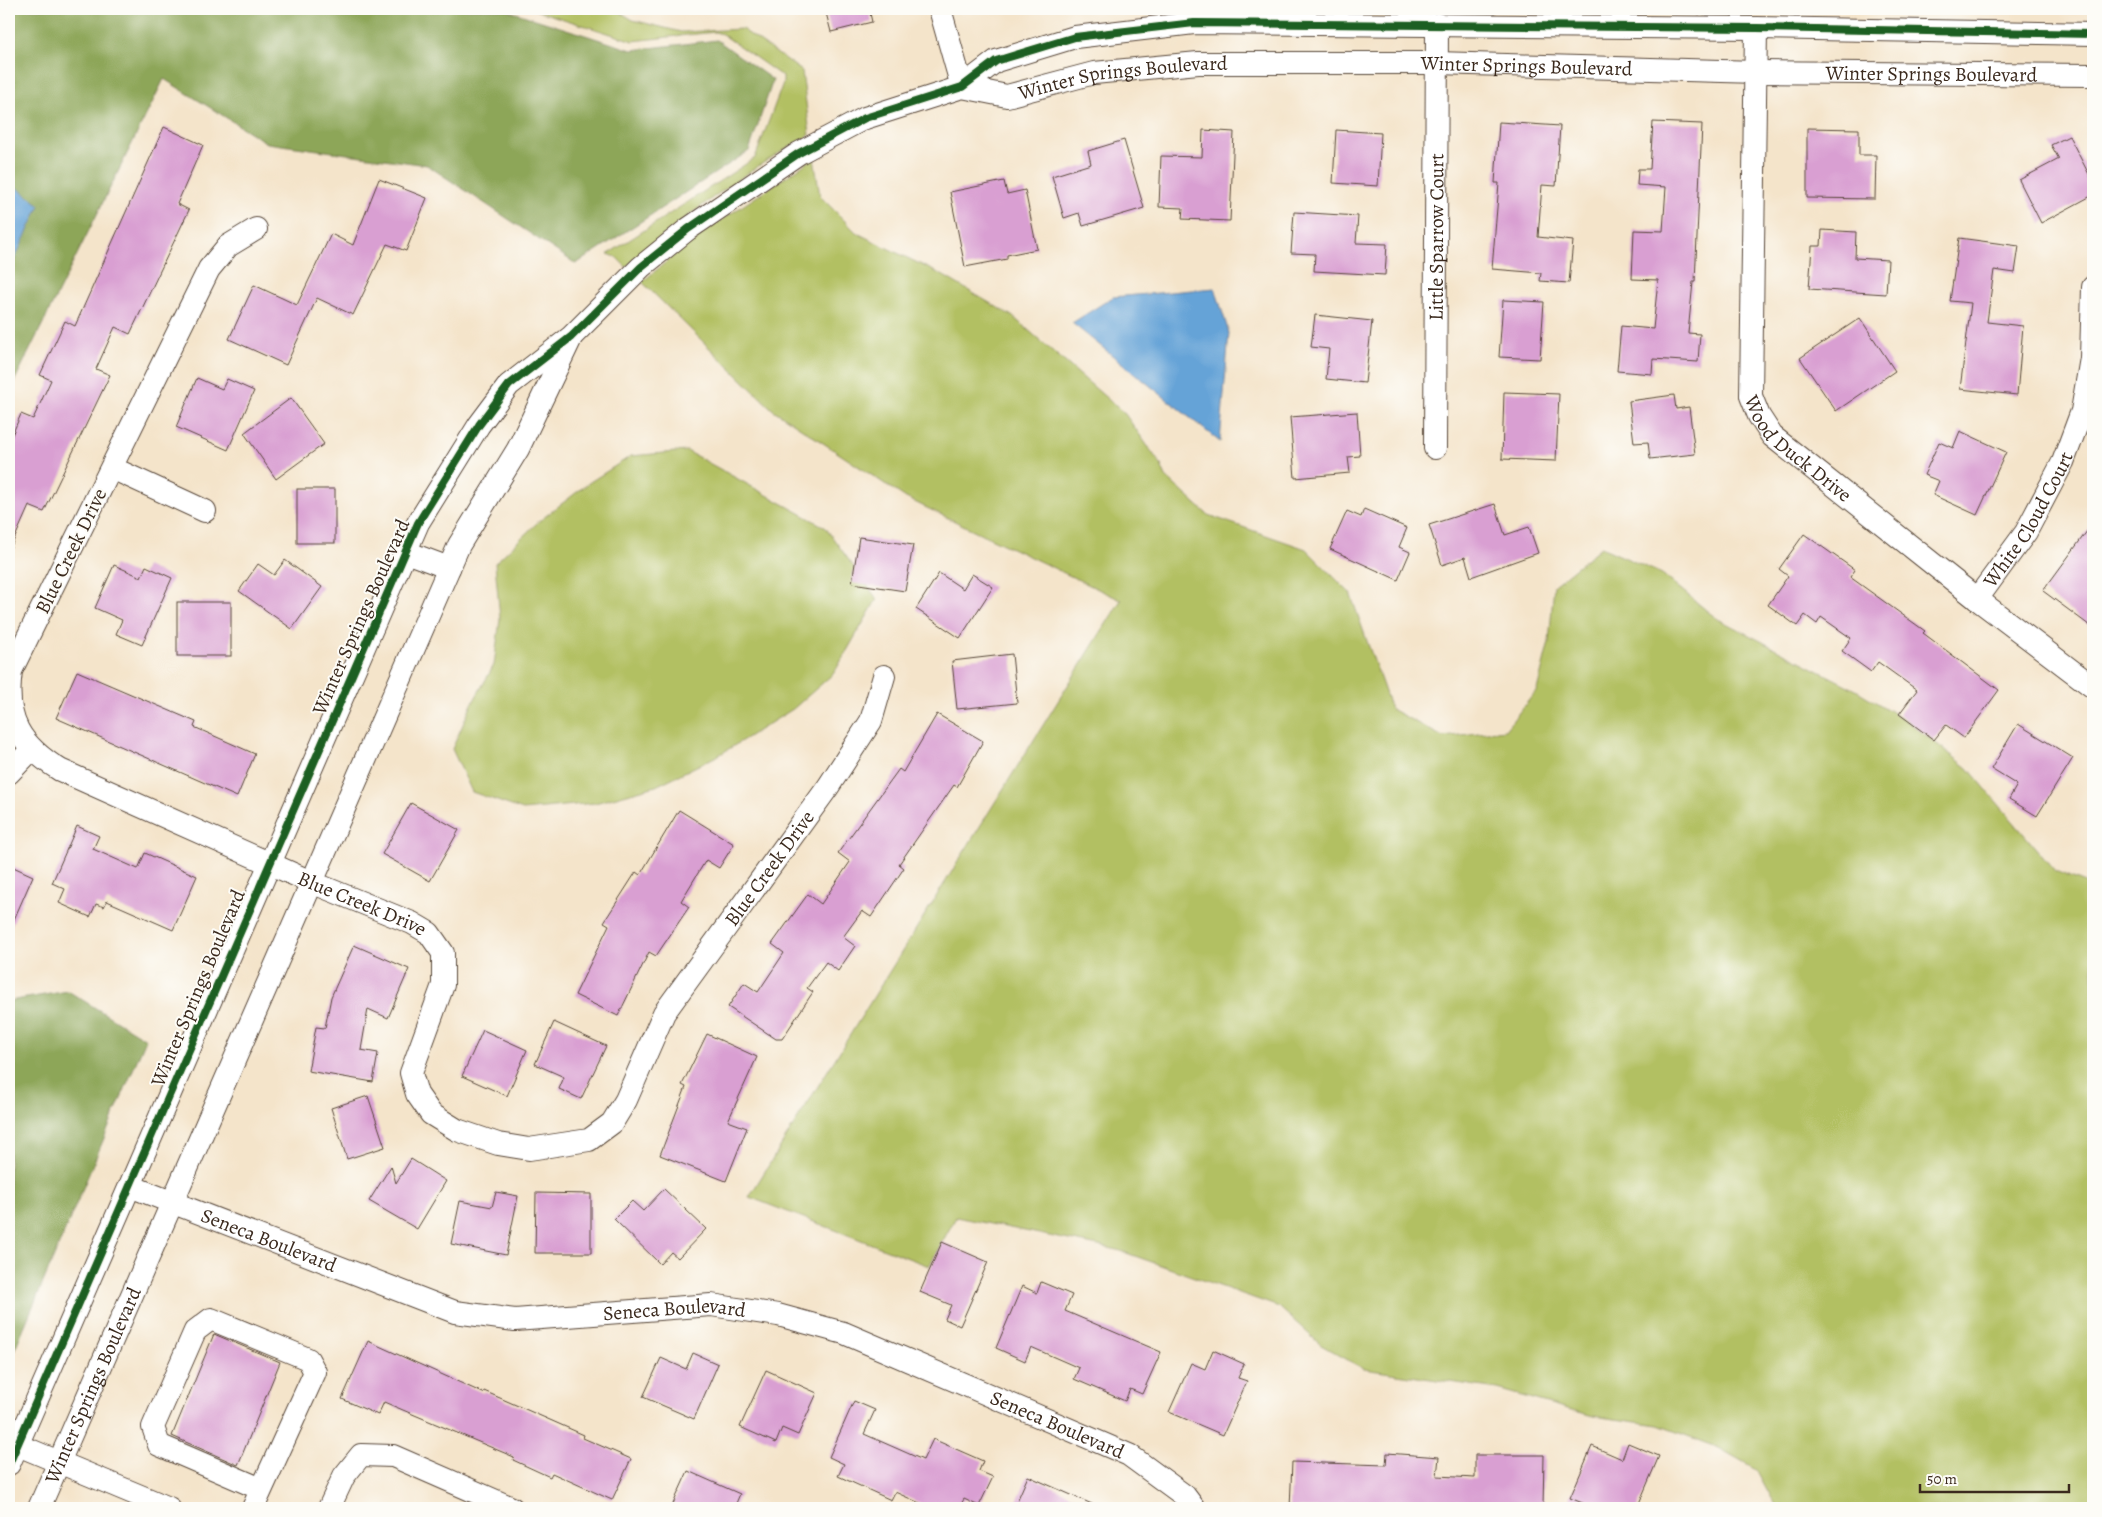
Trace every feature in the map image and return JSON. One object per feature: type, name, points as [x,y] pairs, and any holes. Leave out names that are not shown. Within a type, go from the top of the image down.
[{"type":"street","points":[[940,9],[962,87]]},
{"type":"street","name":"Winter Springs Boulevard","points":[[13,1455],[418,524],[479,425],[508,385],[571,337],[641,268],[688,229],[758,180],[799,153],[865,118],[962,87],[996,61],[1075,37],[1194,23],[1437,24],[2093,34]]},
{"type":"street","name":"Little Sparrow Court","points":[[1435,448],[1437,24]]},
{"type":"street","name":"Wood Duck Drive","points":[[1756,28],[1757,72],[1751,396],[1758,416],[1772,436],[1977,599],[2093,687]]},
{"type":"street","name":"Winter Springs Boulevard","points":[[962,87],[1007,96],[1094,73],[1198,63],[1436,63],[1757,72],[2093,75]]},
{"type":"street","name":"Blue Creek Drive","points":[[256,229],[228,246],[209,269],[12,671],[9,688],[10,710],[16,728],[32,749],[60,770],[270,862],[311,882],[412,923],[429,933],[443,953],[443,985],[411,1073],[417,1094],[431,1114],[456,1130],[498,1144],[529,1149],[589,1140],[612,1123],[626,1100],[664,1013],[828,787],[871,721],[884,676]]},
{"type":"street","name":"White Cloud Court","points":[[1977,599],[2026,532],[2063,462],[2082,411],[2091,358],[2093,287]]},
{"type":"street","name":"Winter Springs Boulevard","points":[[39,1508],[459,545],[518,449],[571,337]]},
{"type":"street","points":[[112,468],[205,511]]},
{"type":"street","points":[[406,552],[449,568]]},
{"type":"street","points":[[9,773],[32,749]]},
{"type":"street","name":"Seneca Boulevard","points":[[130,1186],[455,1312],[515,1320],[711,1305],[778,1314],[844,1333],[1129,1454],[1186,1496],[1194,1508]]},
{"type":"street","points":[[211,1319],[308,1359],[315,1372],[257,1499],[159,1445],[153,1427],[195,1331],[211,1319]]},
{"type":"street","points":[[13,1455],[60,1462],[169,1508]]},
{"type":"street","points":[[328,1508],[344,1476],[361,1455],[393,1456],[512,1508]]},
{"type":"green space","points":[[9,9],[504,9],[632,50],[717,40],[773,80],[749,151],[576,264],[427,165],[267,143],[164,79],[9,392]]},
{"type":"green space","points":[[532,9],[615,9],[633,20],[681,32],[742,29],[802,71],[810,135],[761,164],[714,196],[626,267],[616,257],[608,254],[755,158],[783,83],[783,77],[722,34],[715,32],[633,41]]},
{"type":"green space","points":[[814,158],[820,196],[857,233],[942,275],[1012,316],[1125,414],[1161,465],[1166,477],[1208,515],[1306,549],[1350,593],[1391,709],[1443,737],[1505,730],[1537,690],[1549,642],[1554,585],[1601,547],[1662,574],[1716,618],[1856,690],[1910,723],[1968,768],[2055,871],[2093,886],[2093,1508],[1777,1508],[1756,1469],[1717,1447],[1658,1425],[1593,1416],[1497,1389],[1364,1369],[1321,1345],[1279,1307],[1118,1250],[956,1217],[929,1266],[749,1197],[1121,600],[906,498],[772,409],[642,282],[696,237]]},
{"type":"green space","points":[[687,451],[825,527],[877,599],[834,673],[793,709],[719,755],[656,786],[595,803],[523,810],[472,792],[452,749],[472,704],[494,665],[500,619],[495,563],[538,522],[590,482],[631,456]]},
{"type":"green space","points":[[68,991],[146,1039],[9,1363],[9,1001]]},
{"type":"water","points":[[9,182],[40,205],[9,271]]},
{"type":"water","points":[[1215,288],[1229,333],[1220,442],[1072,323],[1113,297]]},
{"type":"building","points":[[825,9],[869,9],[872,22],[831,32]]},
{"type":"building","points":[[1499,122],[1560,126],[1556,186],[1542,185],[1538,237],[1573,241],[1569,283],[1540,281],[1541,273],[1492,269],[1499,183],[1495,183]]},
{"type":"building","points":[[1653,122],[1702,124],[1695,282],[1693,282],[1688,333],[1700,334],[1698,362],[1653,359],[1652,374],[1617,371],[1621,326],[1653,329],[1658,280],[1632,279],[1634,230],[1663,231],[1666,187],[1637,185],[1638,169],[1650,169]]},
{"type":"building","points":[[164,127],[203,145],[177,204],[189,210],[130,334],[115,327],[96,369],[110,375],[44,512],[29,506],[9,551],[9,442],[21,414],[33,419],[51,380],[40,375],[65,321],[75,326]]},
{"type":"building","points":[[1807,128],[1859,129],[1859,155],[1876,155],[1875,199],[1807,198]]},
{"type":"building","points":[[1203,130],[1234,132],[1230,221],[1182,219],[1183,208],[1159,207],[1161,156],[1202,157]]},
{"type":"building","points":[[1336,130],[1381,133],[1378,186],[1333,183]]},
{"type":"building","points":[[2069,136],[2093,182],[2093,195],[2041,223],[2019,180],[2059,159],[2051,145]]},
{"type":"building","points":[[1124,140],[1144,208],[1083,226],[1079,213],[1064,218],[1052,176],[1091,164],[1088,151]]},
{"type":"building","points":[[379,179],[427,198],[406,251],[387,244],[353,315],[317,298],[286,365],[229,339],[254,285],[297,305],[331,234],[353,245]]},
{"type":"building","points":[[1004,181],[1007,194],[1025,190],[1037,249],[1007,255],[1007,259],[965,267],[950,192]]},
{"type":"building","points":[[1294,212],[1358,216],[1356,243],[1387,244],[1385,275],[1314,271],[1315,254],[1291,253]]},
{"type":"building","points":[[1822,230],[1856,232],[1855,258],[1888,260],[1886,294],[1809,289],[1812,246],[1821,246]]},
{"type":"building","points":[[1959,238],[2019,246],[2015,273],[1994,270],[1987,322],[2023,326],[2017,395],[1960,389],[1971,303],[1950,301]]},
{"type":"building","points":[[1503,300],[1544,302],[1540,359],[1499,357]]},
{"type":"building","points":[[1315,315],[1372,321],[1365,383],[1326,379],[1329,349],[1311,347]]},
{"type":"building","points":[[1860,318],[1895,371],[1836,411],[1800,358]]},
{"type":"building","points":[[197,378],[222,389],[227,379],[254,391],[228,450],[176,427]]},
{"type":"building","points":[[1504,392],[1559,394],[1556,461],[1502,459]]},
{"type":"building","points":[[1674,395],[1676,409],[1689,407],[1695,454],[1650,459],[1648,442],[1634,443],[1629,401]]},
{"type":"building","points":[[291,398],[324,444],[276,479],[244,433]]},
{"type":"building","points":[[1357,412],[1360,456],[1348,457],[1350,473],[1295,478],[1290,417]]},
{"type":"building","points":[[1960,431],[2006,452],[1977,515],[1933,495],[1939,481],[1924,475],[1939,442],[1953,448]]},
{"type":"building","points":[[297,489],[335,489],[335,543],[297,543]]},
{"type":"building","points":[[1495,504],[1505,535],[1529,527],[1538,553],[1471,577],[1465,557],[1442,565],[1429,525]]},
{"type":"building","points":[[1364,509],[1407,528],[1399,547],[1410,552],[1398,580],[1330,549],[1347,511],[1361,517]]},
{"type":"building","points":[[2093,523],[2093,628],[2043,591]]},
{"type":"building","points":[[1804,534],[1855,570],[1850,577],[1925,631],[1923,633],[1999,690],[1964,738],[1946,725],[1934,740],[1899,714],[1917,690],[1878,662],[1871,672],[1842,651],[1851,638],[1821,617],[1817,624],[1805,615],[1797,626],[1768,605],[1788,576],[1779,569]]},
{"type":"building","points":[[859,537],[913,545],[905,591],[852,583]]},
{"type":"building","points":[[285,560],[322,587],[292,629],[239,591],[258,564],[274,575]]},
{"type":"building","points":[[114,565],[141,577],[146,566],[172,578],[142,645],[116,634],[122,620],[95,608]]},
{"type":"building","points":[[939,573],[963,589],[972,574],[993,587],[960,638],[916,609]]},
{"type":"building","points":[[177,602],[231,602],[231,656],[177,656]]},
{"type":"building","points":[[1012,654],[1017,703],[957,709],[952,661]]},
{"type":"building","points":[[77,671],[196,722],[194,727],[255,754],[237,797],[56,718]]},
{"type":"building","points":[[937,714],[983,741],[957,787],[954,785],[899,864],[904,868],[871,917],[862,911],[843,937],[855,946],[838,971],[826,962],[807,988],[813,992],[782,1039],[776,1039],[728,1007],[744,983],[758,992],[784,953],[772,944],[808,894],[821,904],[850,862],[838,853],[899,769],[903,772]]},
{"type":"building","points":[[2018,724],[2073,758],[2037,816],[2009,799],[2017,785],[1991,769]]},
{"type":"building","points":[[411,803],[459,830],[430,881],[382,854]]},
{"type":"building","points":[[679,810],[734,844],[719,868],[706,860],[681,901],[689,907],[656,956],[649,952],[618,1016],[575,995],[609,925],[604,922],[636,872],[640,875]]},
{"type":"building","points":[[77,826],[99,836],[93,849],[138,869],[145,853],[197,876],[173,930],[107,901],[104,907],[96,904],[90,917],[59,903],[65,889],[52,883]]},
{"type":"building","points":[[9,865],[33,876],[9,931]]},
{"type":"building","points":[[354,945],[409,969],[388,1018],[368,1009],[361,1050],[378,1053],[373,1082],[308,1071],[316,1027],[325,1028],[331,997]]},
{"type":"building","points":[[554,1022],[606,1046],[581,1099],[559,1089],[564,1077],[535,1064]]},
{"type":"building","points":[[483,1030],[527,1050],[507,1096],[462,1076]]},
{"type":"building","points":[[707,1034],[757,1057],[728,1121],[747,1128],[726,1181],[660,1155],[686,1087],[682,1085]]},
{"type":"building","points":[[368,1096],[385,1147],[347,1159],[331,1108]]},
{"type":"building","points":[[411,1159],[446,1181],[417,1229],[369,1201],[391,1166],[396,1183]]},
{"type":"building","points":[[664,1189],[706,1229],[678,1258],[671,1252],[660,1264],[614,1219],[632,1201],[643,1211]]},
{"type":"building","points":[[496,1192],[518,1196],[506,1255],[451,1244],[460,1201],[492,1207]]},
{"type":"building","points":[[536,1193],[591,1194],[591,1253],[535,1253]]},
{"type":"building","points":[[942,1242],[988,1262],[960,1326],[945,1319],[951,1305],[920,1292]]},
{"type":"building","points":[[1041,1282],[1072,1295],[1065,1311],[1161,1352],[1142,1394],[1130,1389],[1125,1401],[1074,1379],[1079,1368],[1031,1347],[1025,1361],[996,1348],[1022,1286],[1037,1293]]},
{"type":"building","points":[[214,1334],[280,1362],[238,1465],[172,1436]]},
{"type":"building","points":[[368,1341],[483,1393],[484,1391],[584,1435],[583,1438],[631,1459],[612,1500],[552,1473],[550,1477],[513,1460],[514,1457],[384,1402],[378,1415],[342,1399]]},
{"type":"building","points":[[1213,1350],[1244,1364],[1238,1378],[1247,1381],[1223,1435],[1169,1412],[1191,1363],[1205,1369]]},
{"type":"building","points":[[693,1353],[718,1364],[694,1419],[643,1397],[661,1358],[686,1369]]},
{"type":"building","points":[[766,1370],[817,1393],[798,1435],[782,1428],[776,1443],[740,1427]]},
{"type":"building","points":[[854,1401],[875,1410],[864,1434],[923,1460],[933,1439],[983,1461],[979,1471],[993,1477],[979,1506],[964,1499],[959,1508],[931,1508],[895,1492],[891,1500],[838,1476],[844,1464],[829,1457]]},
{"type":"building","points":[[1628,1443],[1659,1456],[1637,1508],[1595,1508],[1570,1498],[1592,1446],[1622,1459]]},
{"type":"building","points":[[1387,1453],[1439,1457],[1437,1476],[1475,1478],[1475,1455],[1544,1455],[1543,1508],[1290,1508],[1292,1462],[1386,1465]]},
{"type":"building","points":[[688,1471],[740,1494],[734,1508],[683,1508],[673,1504]]},
{"type":"building","points":[[1028,1476],[1101,1508],[1014,1508]]},
{"type":"cycle path","points":[[9,1464],[418,523],[479,425],[509,385],[571,337],[641,267],[688,229],[799,153],[865,118],[962,87],[996,61],[1075,37],[1194,23],[1756,28],[2093,34]]}]
